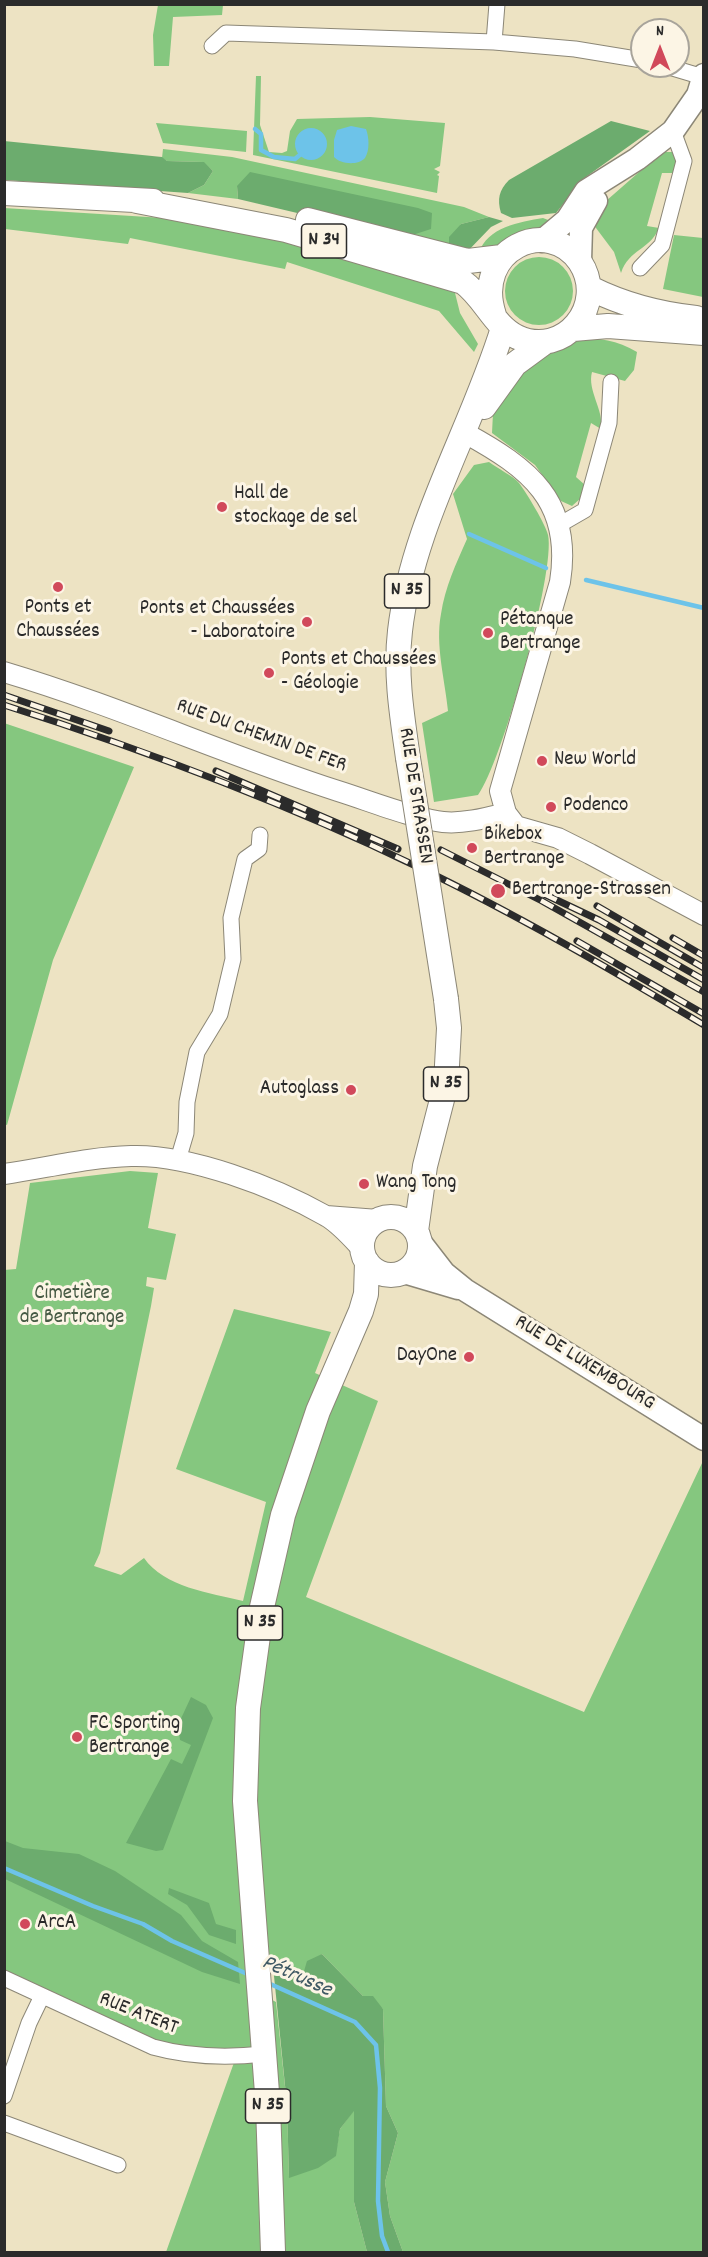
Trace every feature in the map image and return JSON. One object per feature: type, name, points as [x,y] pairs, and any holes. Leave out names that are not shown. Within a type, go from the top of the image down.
[{"type":"main road","points":[[542,241],[567,220],[586,191],[637,159],[673,130],[698,95],[703,76]]},
{"type":"main road","points":[[580,261],[581,228],[592,207],[637,159]]},
{"type":"main road","name":"N 34","points":[[4,193],[137,201],[205,200],[286,215],[468,261],[502,257],[513,248],[528,242],[542,241]]},
{"type":"main road","name":"N 34","points":[[137,201],[286,230],[463,282],[475,291],[499,322],[516,337],[530,342],[545,342]]},
{"type":"main road","points":[[542,241],[558,244],[580,261],[590,288],[583,318],[573,330],[560,338],[545,342]]},
{"type":"main road","points":[[499,322],[489,301],[489,285],[493,270],[502,257]]},
{"type":"main road","points":[[590,288],[615,301],[653,312],[704,319]]},
{"type":"main road","name":"RUE DE STRASSEN","points":[[418,1237],[425,1166],[443,1107],[448,1028],[446,999],[408,758],[398,659],[403,604],[429,522],[465,433],[499,322]]},
{"type":"main road","points":[[573,330],[608,326],[704,333]]},
{"type":"main road","name":"RUE DE STRASSEN","points":[[465,433],[515,364],[545,342]]},
{"type":"main road","name":"RUE DE STRASSEN","points":[[382,1219],[408,1194],[425,1166]]},
{"type":"main road","points":[[382,1219],[404,1220],[418,1237],[417,1259],[396,1273],[379,1272],[365,1256],[363,1238],[369,1228],[382,1219]]},
{"type":"main road","name":"RUE DE LUXEMBOURG","points":[[418,1237],[444,1273],[465,1290],[704,1439]]},
{"type":"main road","name":"N 35","points":[[273,2253],[264,2054],[245,1801],[248,1708],[262,1607],[283,1515],[310,1431],[361,1311],[366,1294],[365,1256]]},
{"type":"main road","name":"RUE DE LUXEMBOURG","points":[[396,1273],[465,1290]]},
{"type":"main road","name":"N 35","points":[[361,1311],[396,1273]]},
{"type":"street","points":[[494,42],[497,4]]},
{"type":"street","points":[[212,46],[226,33],[494,42],[575,49],[630,58]]},
{"type":"street","points":[[640,267],[662,245],[684,161],[673,130]]},
{"type":"street","points":[[559,525],[585,510],[609,423],[612,382]]},
{"type":"street","points":[[465,433],[505,455],[533,478],[547,497],[559,525],[563,547],[560,582],[500,791],[506,813],[516,826],[558,838],[704,915]]},
{"type":"street","name":"RUE DU CHEMIN DE FER","points":[[4,672],[79,694],[312,783],[384,806],[443,822],[476,820],[506,813]]},
{"type":"street","points":[[178,1160],[186,1133],[187,1102],[197,1052],[220,1014],[233,959],[231,918],[245,859],[259,849],[260,835]]},
{"type":"street","points":[[4,1174],[129,1156],[178,1160],[225,1172],[326,1216],[341,1227],[365,1256]]},
{"type":"street","points":[[326,1216],[382,1219]]},
{"type":"street","name":"RUE ATERT","points":[[4,1978],[120,2034],[176,2054],[236,2057],[264,2054]]},
{"type":"street","points":[[4,2096],[29,2023],[42,1996]]},
{"type":"street","points":[[4,2123],[118,2165]]},
{"type":"green space","points":[[158,5],[223,5],[222,15],[173,17],[169,66],[154,66],[153,35]]},
{"type":"green space","points":[[256,76],[261,76],[260,125],[269,152],[287,151],[290,131],[297,119],[370,117],[445,123],[440,166],[434,169],[440,172],[437,175],[439,176],[437,193],[253,155]]},
{"type":"green space","points":[[611,121],[650,131],[583,179],[556,213],[512,218],[501,213],[500,195],[509,180]]},
{"type":"green space","points":[[156,123],[247,131],[246,152],[163,143]]},
{"type":"green space","points":[[4,141],[162,157],[167,161],[204,162],[213,171],[204,185],[188,193],[5,180]]},
{"type":"green space","points":[[163,149],[232,157],[464,207],[489,217],[461,224],[449,247],[237,186],[238,199],[188,193],[204,185],[213,171],[203,162],[167,161],[162,158]]},
{"type":"green space","points":[[662,152],[672,152],[678,159],[675,173],[662,173],[647,226],[659,228],[650,241],[629,259],[621,273],[614,252],[593,224],[606,201]]},
{"type":"green space","points":[[250,172],[418,208],[432,213],[431,229],[403,238],[238,199],[237,186]]},
{"type":"green space","points":[[4,208],[164,218],[277,235],[454,289],[460,313],[478,344],[474,352],[439,311],[287,262],[285,269],[130,238],[128,244],[5,229]]},
{"type":"green space","points":[[489,217],[503,221],[491,227],[465,254],[449,247],[449,237],[461,224]]},
{"type":"green space","points":[[543,218],[556,223],[479,253],[489,237],[505,227]]},
{"type":"green space","points":[[674,235],[703,238],[703,297],[663,289]]},
{"type":"green space","points":[[532,257],[546,257],[558,262],[568,272],[573,291],[568,310],[558,320],[546,325],[532,325],[520,320],[510,310],[505,298],[505,284],[510,272],[520,262]]},
{"type":"green space","points":[[577,338],[608,341],[637,352],[634,370],[625,381],[592,372],[592,386],[600,414],[601,429],[591,423],[576,477],[585,485],[581,498],[572,506],[561,501],[535,465],[492,433],[493,413],[518,365]]},
{"type":"green space","points":[[489,462],[519,483],[546,530],[548,555],[544,587],[525,667],[500,747],[488,777],[478,795],[434,802],[422,723],[448,711],[439,626],[448,585],[467,539],[453,494],[474,465]]},
{"type":"green space","points":[[4,723],[134,767],[53,960],[7,1125],[4,1124]]},
{"type":"green space","name":"Cimetière de Bertrange","points":[[130,1171],[158,1173],[148,1228],[176,1234],[166,1280],[147,1277],[146,1286],[154,1288],[151,1306],[100,1553],[94,1566],[121,1575],[144,1558],[163,1576],[175,1582],[202,1592],[243,1601],[266,1502],[176,1469],[234,1309],[331,1332],[315,1373],[378,1401],[306,1597],[584,1712],[703,1461],[703,2252],[403,2252],[390,2216],[385,2182],[398,2133],[386,2106],[383,2009],[363,1996],[322,1954],[302,1978],[295,1974],[274,1976],[273,1960],[256,1952],[259,1993],[276,2002],[287,2105],[289,2177],[335,2156],[340,2129],[354,2110],[354,2202],[367,2252],[166,2252],[236,2057],[176,2054],[5,1978],[4,1270],[16,1269],[30,1183]]},
{"type":"green space","points":[[191,1697],[206,1705],[213,1718],[163,1850],[156,1851],[126,1843],[171,1759],[182,1764],[191,1745],[180,1740],[178,1725]]},
{"type":"green space","points":[[5,1841],[23,1848],[79,1854],[115,1871],[181,1915],[202,1941],[238,1962],[240,1984],[202,1972],[5,1879]]},
{"type":"green space","points":[[169,1888],[209,1903],[216,1924],[236,1930],[236,1944],[209,1935],[187,1905],[168,1894]]},
{"type":"green space","points":[[322,1954],[363,1996],[373,1996],[383,2009],[386,2106],[398,2133],[385,2182],[390,2216],[403,2252],[367,2252],[354,2202],[354,2111],[340,2129],[336,2156],[318,2168],[289,2178],[287,2105],[274,1976],[295,1974],[302,1978],[307,1961]]},
{"type":"water","points":[[351,126],[366,129],[368,147],[367,155],[362,161],[349,163],[334,157],[334,140],[337,130]]},
{"type":"water","points":[[311,128],[322,133],[327,144],[322,155],[311,160],[300,155],[295,144],[300,133]]},
{"type":"waterway","points":[[255,129],[261,134],[261,150],[274,157],[295,159],[302,153]]},
{"type":"waterway","points":[[469,534],[546,568]]},
{"type":"waterway","points":[[586,580],[704,608]]},
{"type":"waterway","name":"Pétrusse","points":[[4,1868],[93,1906],[143,1924],[172,1941],[252,1976]]},
{"type":"waterway","name":"Pétrusse","points":[[268,1983],[355,2022],[376,2045],[380,2088],[378,2201],[382,2236],[388,2252]]},
{"type":"railway","points":[[4,695],[109,731]]},
{"type":"railway","points":[[4,705],[162,759],[266,799],[368,844],[455,885],[527,923],[704,1025]]},
{"type":"railway","points":[[216,771],[398,849]]},
{"type":"railway","points":[[441,850],[542,901],[704,992]]},
{"type":"railway","points":[[544,894],[599,920],[704,980]]},
{"type":"railway","points":[[597,906],[704,968]]},
{"type":"railway","points":[[673,938],[704,956]]},
{"type":"railway","points":[[577,941],[704,1014]]},
{"type":"place","name":"Hall de stockage de sel","points":[[222,507]]},
{"type":"place","name":"Ponts et Chaussées","points":[[58,587]]},
{"type":"place","name":"Ponts et Chaussées - Laboratoire","points":[[307,622]]},
{"type":"place","name":"Pétanque Bertrange","points":[[488,633]]},
{"type":"place","name":"Ponts et Chaussées - Géologie","points":[[269,673]]},
{"type":"place","name":"New World","points":[[542,761]]},
{"type":"place","name":"Podenco","points":[[551,807]]},
{"type":"place","name":"Bikebox Bertrange","points":[[472,848]]},
{"type":"place","name":"Bertrange-Strassen","points":[[498,891]]},
{"type":"place","name":"Autoglass","points":[[351,1090]]},
{"type":"place","name":"Wang Tong","points":[[364,1184]]},
{"type":"place","name":"DayOne","points":[[469,1357]]},
{"type":"place","name":"FC Sporting Bertrange","points":[[77,1737]]},
{"type":"place","name":"ArcA","points":[[25,1924]]}]
